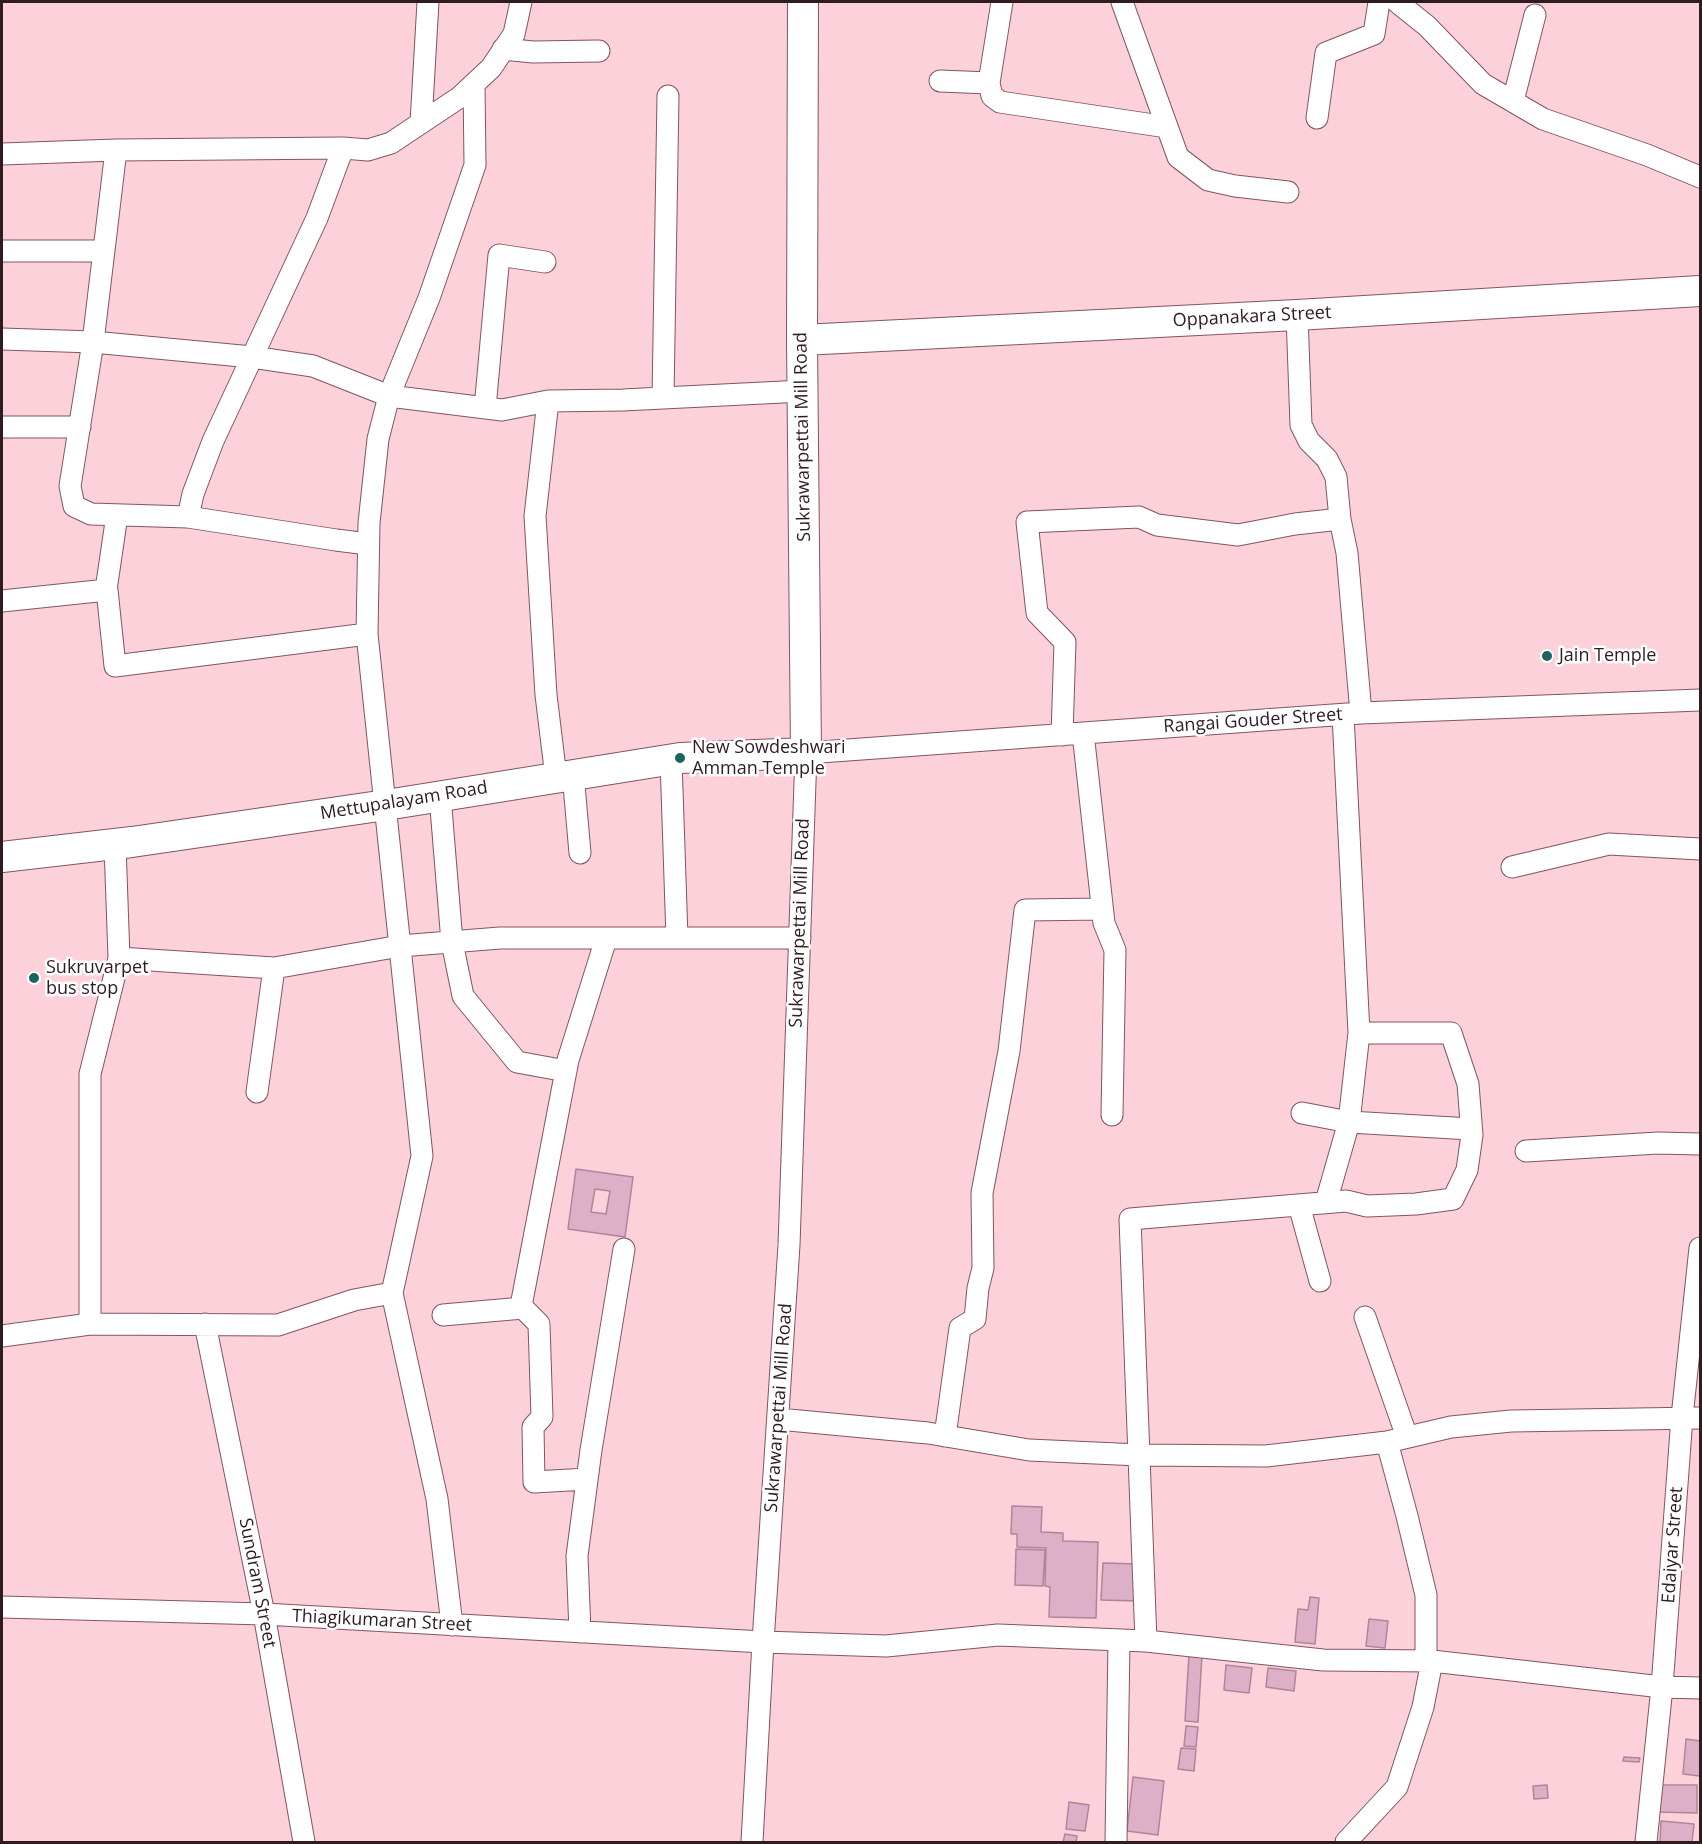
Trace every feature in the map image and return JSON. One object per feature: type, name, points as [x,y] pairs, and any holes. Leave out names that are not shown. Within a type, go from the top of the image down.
[{"type":"highway","name":"Sukrawarpettai Mill Road","points":[[803,2],[802,340],[806,753]]},
{"type":"highway","name":"Oppanakara Street","points":[[802,340],[1297,315],[1701,291]]},
{"type":"highway","name":"Mettupalayam Road","points":[[2,857],[115,844],[386,805],[671,760],[806,753]]},
{"type":"street","points":[[422,123],[428,2]]},
{"type":"street","points":[[2,154],[116,150],[343,148],[368,150],[391,143],[422,123],[460,97],[491,68],[514,34],[521,2]]},
{"type":"street","points":[[1002,2],[989,84],[992,96],[1000,102],[1167,127]]},
{"type":"street","points":[[1122,2],[1178,156],[1208,180],[1235,186],[1288,192]]},
{"type":"street","points":[[1317,118],[1326,53],[1374,34],[1379,2]]},
{"type":"street","points":[[1397,2],[1427,26],[1483,84],[1543,118],[1701,177]]},
{"type":"street","points":[[1513,101],[1535,15]]},
{"type":"street","points":[[503,49],[533,52],[599,51]]},
{"type":"street","points":[[940,81],[989,84]]},
{"type":"street","points":[[452,1625],[437,1499],[392,1293],[422,1156],[367,634],[368,544],[378,439],[389,396],[429,298],[475,165],[474,84]]},
{"type":"street","points":[[663,398],[668,96]]},
{"type":"street","points":[[188,517],[193,494],[213,441],[317,218],[343,148]]},
{"type":"street","points":[[116,150],[93,342],[70,486],[75,506],[91,514],[188,517],[368,544]]},
{"type":"street","points":[[2,251],[104,251]]},
{"type":"street","points":[[485,408],[499,255],[546,262]]},
{"type":"street","points":[[1297,315],[1302,425],[1309,441],[1328,459],[1336,477],[1340,519],[1347,553],[1359,1033],[1349,1122],[1326,1202]]},
{"type":"street","points":[[2,339],[93,342],[252,357],[313,366],[389,396],[502,410],[548,401],[803,391]]},
{"type":"street","points":[[548,401],[535,516],[546,695],[580,853]]},
{"type":"street","points":[[2,427],[80,428]]},
{"type":"street","points":[[117,515],[106,590],[115,666],[367,634]]},
{"type":"street","points":[[1112,1114],[1115,950],[1104,923],[1072,734],[1065,642],[1037,614],[1027,522],[1139,517],[1157,525],[1238,535],[1295,524],[1340,519]]},
{"type":"street","points":[[2,601],[106,590]]},
{"type":"street","name":"Rangai Gouder Street","points":[[806,753],[1352,714],[1701,700]]},
{"type":"street","name":"Sukrawarpettai Mill Road","points":[[752,1842],[789,1245],[806,753]]},
{"type":"street","points":[[671,760],[677,938]]},
{"type":"street","points":[[440,796],[452,942],[463,996],[517,1062],[566,1071]]},
{"type":"street","points":[[90,1324],[90,1074],[118,958],[115,844]]},
{"type":"street","points":[[1512,867],[1609,844],[1701,849]]},
{"type":"street","points":[[945,1436],[960,1328],[975,1320],[978,1288],[983,1268],[982,1193],[1009,1050],[1025,910],[1102,909]]},
{"type":"street","points":[[118,958],[274,968],[400,946],[500,938],[800,938]]},
{"type":"street","points":[[587,1479],[534,1482],[533,1427],[542,1418],[539,1324],[521,1306],[566,1071],[606,939]]},
{"type":"street","points":[[257,1092],[274,968]]},
{"type":"street","points":[[1146,1641],[1130,1219],[1326,1202],[1346,1201],[1367,1206],[1416,1204],[1453,1199],[1467,1170],[1471,1129],[1468,1084],[1451,1033],[1359,1033]]},
{"type":"street","points":[[1302,1113],[1349,1122],[1471,1129]]},
{"type":"street","points":[[1526,1151],[1658,1143],[1701,1144]]},
{"type":"street","points":[[1299,1205],[1320,1281]]},
{"type":"street","name":"Edaiyar Street","points":[[1646,1842],[1691,1417],[1701,1248]]},
{"type":"street","points":[[580,1632],[577,1556],[624,1249]]},
{"type":"street","points":[[2,1336],[90,1324],[278,1325],[354,1300],[392,1293]]},
{"type":"street","points":[[443,1315],[523,1308]]},
{"type":"street","points":[[1346,1842],[1397,1788],[1423,1707],[1429,1661],[1426,1595],[1407,1516],[1397,1440],[1365,1317]]},
{"type":"street","name":"Sundram Street","points":[[205,1324],[264,1614],[304,1842]]},
{"type":"street","points":[[778,1419],[945,1436],[1029,1450],[1139,1455],[1266,1456],[1397,1440],[1451,1427],[1511,1421],[1691,1417]]},
{"type":"street","name":"Thiagikumaran Street","points":[[2,1607],[264,1614],[763,1642],[886,1646],[998,1635],[1146,1641],[1323,1660],[1429,1661],[1662,1687],[1701,1688]]},
{"type":"street","points":[[1116,1842],[1119,1640]]},
{"type":"building","points":[[576,1169],[633,1177],[625,1237],[568,1229]],"holes":[[[595,1189],[610,1191],[606,1214],[591,1212]]]},
{"type":"building","points":[[1012,1506],[1042,1507],[1041,1532],[1063,1533],[1063,1541],[1098,1542],[1096,1618],[1049,1617],[1050,1587],[1045,1586],[1046,1548],[1017,1547],[1017,1534],[1011,1534]]},
{"type":"building","points":[[1016,1549],[1045,1550],[1043,1586],[1015,1585]]},
{"type":"building","points":[[1103,1563],[1140,1564],[1138,1601],[1101,1600]]},
{"type":"building","points":[[1310,1597],[1319,1598],[1315,1644],[1295,1642],[1298,1609],[1308,1610]]},
{"type":"building","points":[[1369,1619],[1388,1621],[1385,1648],[1366,1646]]},
{"type":"building","points":[[1189,1654],[1202,1655],[1198,1722],[1185,1721]]},
{"type":"building","points":[[1226,1665],[1252,1668],[1249,1693],[1224,1690]]},
{"type":"building","points":[[1268,1668],[1296,1671],[1294,1691],[1266,1687]]},
{"type":"building","points":[[1186,1726],[1198,1727],[1196,1747],[1184,1746]]},
{"type":"building","points":[[1686,1739],[1700,1741],[1700,1776],[1683,1774]]},
{"type":"building","points":[[1181,1748],[1196,1749],[1194,1771],[1178,1769]]},
{"type":"building","points":[[1624,1757],[1640,1758],[1639,1762],[1623,1761]]},
{"type":"building","points":[[1133,1777],[1164,1781],[1158,1835],[1127,1831]]},
{"type":"building","points":[[1547,1785],[1548,1798],[1534,1799],[1533,1786]]},
{"type":"building","points":[[1659,1785],[1697,1785],[1697,1813],[1658,1812]]},
{"type":"building","points":[[1069,1802],[1089,1805],[1085,1831],[1066,1829]]},
{"type":"building","points":[[1661,1821],[1694,1824],[1692,1842],[1660,1842]]},
{"type":"building","points":[[1065,1834],[1077,1836],[1076,1842],[1063,1842]]},
{"type":"place","name":"Jain Temple","points":[[1547,656]]},
{"type":"place","name":"New Sowdeshwari Amman Temple","points":[[680,758]]},
{"type":"place","name":"Sukruvarpet bus stop","points":[[34,978]]}]
